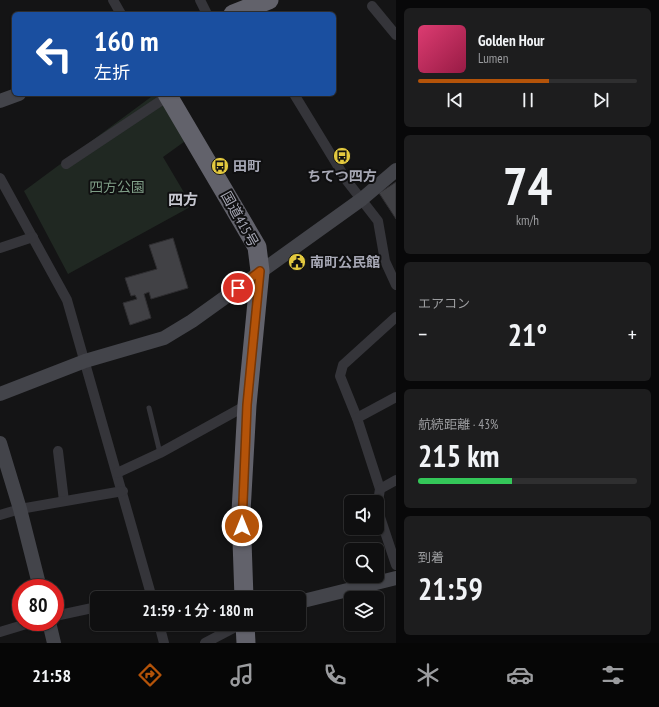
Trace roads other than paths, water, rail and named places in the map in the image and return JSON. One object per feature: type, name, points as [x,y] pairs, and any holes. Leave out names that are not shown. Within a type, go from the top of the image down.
[{"type":"highway","points":[[242,12],[269,0]]},
{"type":"highway","name":"国道415号","points":[[168,96],[257,247],[260,271],[247,405],[241,512],[244,591]]},
{"type":"highway","points":[[245,631],[246,643]]},
{"type":"street","points":[[113,0],[120,12]]},
{"type":"street","points":[[200,0],[207,12]]},
{"type":"street","points":[[372,6],[396,35]]},
{"type":"street","points":[[0,101],[14,96]]},
{"type":"street","points":[[66,164],[166,96]]},
{"type":"street","points":[[295,96],[347,181],[378,221],[385,261],[396,285]]},
{"type":"street","points":[[0,394],[85,361],[164,338],[192,321],[362,199],[396,170]]},
{"type":"street","points":[[0,178],[67,300],[151,591]]},
{"type":"street","points":[[0,248],[33,237]]},
{"type":"street","points":[[396,317],[342,365],[340,370],[340,376],[357,418],[380,490],[377,508],[396,565]]},
{"type":"street","points":[[357,418],[396,397]]},
{"type":"street","points":[[117,473],[160,453],[247,405]]},
{"type":"street","points":[[0,443],[20,509],[38,579]]},
{"type":"street","points":[[58,451],[64,502]]},
{"type":"street","points":[[380,490],[396,480]]},
{"type":"street","points":[[0,515],[20,509],[123,491]]},
{"type":"street","points":[[306,600],[396,578]]},
{"type":"street","points":[[64,614],[90,608]]},
{"type":"street","points":[[0,632],[12,628]]},
{"type":"street","points":[[51,631],[54,643]]},
{"type":"street","points":[[161,631],[164,643]]},
{"type":"street","points":[[205,643],[228,631]]},
{"type":"lane","points":[[149,408],[160,453]]},
{"type":"place","name":"ちてつ四方","points":[[342,156]]},
{"type":"place","name":"田町","points":[[220,166]]},
{"type":"place","name":"南町公民館","points":[[297,262]]},
{"type":"district","name":"四方","points":[[183,200]]},
{"type":"park label","name":"四方公園","points":[[117,187]]}]
